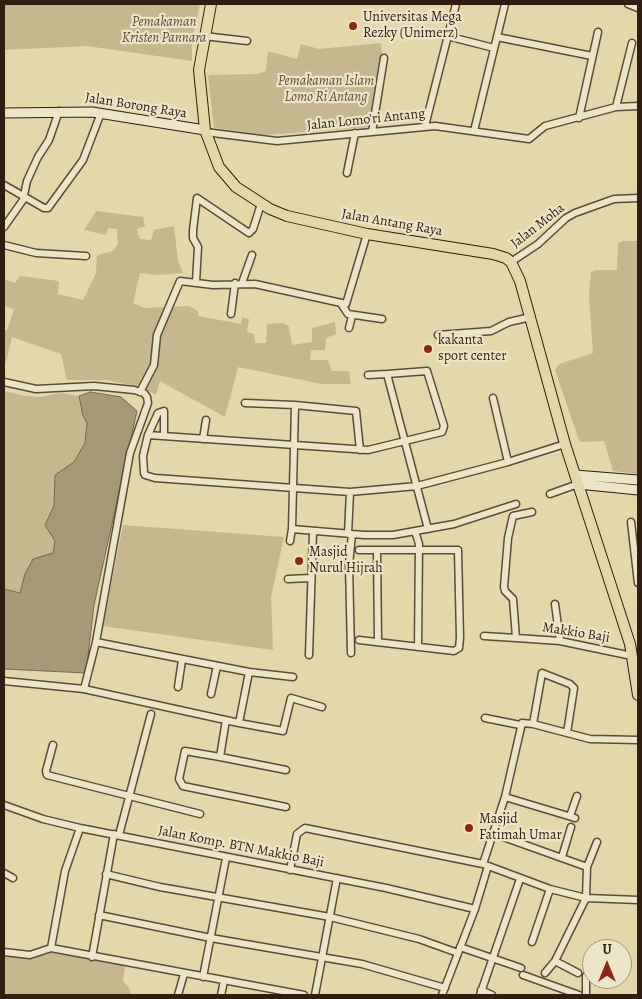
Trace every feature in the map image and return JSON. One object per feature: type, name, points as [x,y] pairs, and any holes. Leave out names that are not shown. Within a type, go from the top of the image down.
[{"type":"main road","name":"Jalan Antang Raya","points":[[211,4],[199,70],[205,131],[214,157],[225,177],[236,187],[261,204],[287,216],[367,234],[493,254],[511,262]]},
{"type":"main road","name":"Jalan Borong Raya","points":[[4,113],[59,111],[101,113],[205,131]]},
{"type":"main road","points":[[511,262],[531,317],[565,444],[634,643],[632,656],[638,695]]},
{"type":"main road","points":[[577,479],[638,480]]},
{"type":"main road","points":[[577,479],[638,490]]},
{"type":"street","points":[[425,126],[456,4]]},
{"type":"street","points":[[474,131],[505,4]]},
{"type":"street","points":[[628,4],[638,8]]},
{"type":"street","points":[[598,32],[579,118],[616,107],[638,106]]},
{"type":"street","points":[[204,36],[247,41]]},
{"type":"street","points":[[447,36],[494,48]]},
{"type":"street","points":[[497,37],[592,56]]},
{"type":"street","points":[[616,107],[632,43]]},
{"type":"street","points":[[372,132],[384,58]]},
{"type":"street","points":[[4,228],[25,196],[27,181],[38,157],[50,140],[59,111]]},
{"type":"street","points":[[4,186],[44,208],[48,208],[83,160],[101,113]]},
{"type":"street","name":"Jalan Lomo'ri Antang","points":[[205,131],[277,141],[425,126],[529,139],[545,126],[579,118]]},
{"type":"street","points":[[347,173],[355,133]]},
{"type":"street","points":[[196,282],[198,247],[193,238],[193,221],[198,198],[249,234],[253,229],[261,204]]},
{"type":"street","name":"Jalan Moha","points":[[511,262],[538,244],[566,218],[575,213],[614,199],[638,198]]},
{"type":"street","points":[[140,392],[154,365],[157,335],[172,306],[176,287],[183,280],[213,285],[239,283],[270,286],[342,304],[347,303],[367,234]]},
{"type":"street","points":[[4,245],[41,253],[86,256]]},
{"type":"street","points":[[231,314],[239,283],[252,255]]},
{"type":"street","points":[[342,304],[346,313],[352,316],[382,319]]},
{"type":"street","points":[[349,328],[352,316]]},
{"type":"street","points":[[438,335],[496,330],[509,322],[531,317]]},
{"type":"street","points":[[148,435],[294,447],[360,450],[376,449],[441,433],[444,426],[427,371],[368,375]]},
{"type":"street","points":[[387,374],[428,528]]},
{"type":"street","points":[[4,382],[36,390],[94,386],[140,392],[146,395],[148,403],[130,454],[96,642],[84,689]]},
{"type":"street","points":[[493,398],[508,462]]},
{"type":"street","points":[[245,403],[296,405],[356,411],[360,450]]},
{"type":"street","points":[[290,541],[292,531],[296,405]]},
{"type":"street","points":[[164,436],[164,412],[158,414],[148,435],[142,465],[145,475],[292,489],[350,492],[418,486],[508,462],[565,444]]},
{"type":"street","points":[[203,439],[206,420]]},
{"type":"street","points":[[550,494],[577,479]]},
{"type":"street","points":[[350,492],[351,653]]},
{"type":"street","points":[[292,531],[312,536],[350,537],[416,533],[428,528],[476,518],[516,504]]},
{"type":"street","points":[[516,638],[513,599],[505,591],[504,586],[508,538],[513,516],[532,512]]},
{"type":"street","points":[[630,522],[638,583]]},
{"type":"street","points":[[416,533],[419,547],[418,647]]},
{"type":"street","points":[[310,654],[312,536]]},
{"type":"street","points":[[359,550],[419,547],[458,550],[460,638],[459,648],[454,651],[359,640]]},
{"type":"street","points":[[377,550],[378,642]]},
{"type":"street","points":[[288,579],[311,578]]},
{"type":"street","points":[[555,604],[560,641]]},
{"type":"street","name":"Makkio Baji","points":[[484,636],[560,641],[632,656]]},
{"type":"street","points":[[96,642],[182,660],[292,677]]},
{"type":"street","points":[[178,687],[182,660]]},
{"type":"street","points":[[211,694],[217,666]]},
{"type":"street","points":[[239,723],[250,672]]},
{"type":"street","points":[[533,724],[542,673],[570,684],[574,688],[567,733]]},
{"type":"street","points":[[4,681],[84,689],[283,731],[291,698],[322,707]]},
{"type":"street","points":[[92,957],[106,874],[130,796],[151,714]]},
{"type":"street","points":[[485,718],[520,725],[523,723],[533,724],[597,740],[638,740]]},
{"type":"street","points":[[220,757],[226,720]]},
{"type":"street","points":[[442,995],[475,909],[492,834],[505,797],[520,725]]},
{"type":"street","points":[[52,745],[46,771],[48,775],[200,814]]},
{"type":"street","points":[[286,770],[185,751],[179,779],[183,786],[286,806]]},
{"type":"street","points":[[505,797],[573,817],[577,796]]},
{"type":"street","name":"Jalan Komp. BTN Makkio Baji","points":[[4,805],[80,828],[226,858],[337,878],[475,909]]},
{"type":"street","points":[[51,948],[65,871],[80,828]]},
{"type":"street","points":[[290,870],[297,834],[305,828],[485,865],[550,889],[586,898],[638,900]]},
{"type":"street","points":[[562,858],[571,828]]},
{"type":"street","points":[[492,834],[587,867]]},
{"type":"street","points":[[545,973],[554,961],[586,898],[587,867],[596,842]]},
{"type":"street","points":[[203,977],[226,858]]},
{"type":"street","points":[[4,874],[13,878]]},
{"type":"street","points":[[106,874],[160,887],[330,917],[419,939],[493,958],[579,995]]},
{"type":"street","points":[[315,995],[337,878]]},
{"type":"street","points":[[492,995],[480,993],[520,879]]},
{"type":"street","points":[[532,942],[550,889]]},
{"type":"street","points":[[99,915],[211,938],[371,966],[445,988]]},
{"type":"street","points":[[4,952],[30,955],[51,948],[304,995]]},
{"type":"street","points":[[554,961],[578,973]]},
{"type":"street","points":[[178,995],[184,974]]},
{"type":"street","points":[[221,995],[224,981]]},
{"type":"street","points":[[264,995],[266,988]]},
{"type":"green space","name":"Pemakaman Kristen Pannara","points":[[4,4],[200,4],[192,40],[192,61],[87,46],[4,50]]},
{"type":"green space","name":"Pemakaman Islam Lomo Ri Antang","points":[[381,43],[382,55],[377,69],[383,75],[372,127],[265,135],[214,128],[208,75],[257,74],[266,71],[268,51],[297,59],[301,44],[319,49]]},
{"type":"green space","points":[[96,211],[143,217],[145,226],[137,229],[140,239],[151,240],[154,230],[174,226],[178,261],[183,273],[157,275],[140,273],[133,303],[144,308],[189,306],[198,311],[198,316],[241,324],[242,317],[249,319],[247,332],[254,334],[255,343],[266,343],[267,324],[283,323],[289,327],[292,345],[312,342],[312,328],[335,322],[336,334],[326,338],[325,350],[311,350],[310,360],[328,360],[332,371],[349,371],[351,384],[322,384],[238,367],[225,417],[160,381],[156,395],[143,388],[107,380],[67,380],[61,354],[12,337],[6,362],[4,361],[4,330],[7,330],[14,309],[4,306],[4,279],[15,283],[20,276],[59,281],[58,294],[83,300],[96,273],[97,255],[113,251],[118,244],[117,229],[108,228],[106,235],[84,230]]},
{"type":"green space","points":[[638,241],[638,474],[613,471],[604,441],[581,442],[579,440],[555,370],[559,364],[593,353],[589,297],[591,272],[596,270],[617,270],[618,243]]},
{"type":"green space","points":[[4,391],[40,397],[60,393],[79,396],[83,416],[87,423],[85,443],[74,463],[55,475],[54,506],[45,525],[55,541],[53,553],[25,574],[20,593],[4,589]]},
{"type":"green space","points":[[123,525],[284,537],[271,597],[273,650],[103,626]]},
{"type":"green space","points":[[51,952],[125,966],[123,981],[130,989],[131,995],[4,995],[4,955],[32,959]]},
{"type":"shaded area","points":[[90,392],[121,397],[137,411],[94,605],[86,673],[4,669],[4,589],[20,593],[25,574],[33,559],[53,553],[55,541],[45,525],[54,506],[55,475],[74,462],[85,443],[87,423],[83,416],[79,396]]},
{"type":"place","name":"Universitas Mega Rezky (Unimerz)","points":[[353,26]]},
{"type":"place","name":"kakanta sport center","points":[[428,349]]},
{"type":"place","name":"Masjid Nurul Hijrah","points":[[299,561]]},
{"type":"place","name":"Masjid Fatimah Umar","points":[[469,828]]}]
